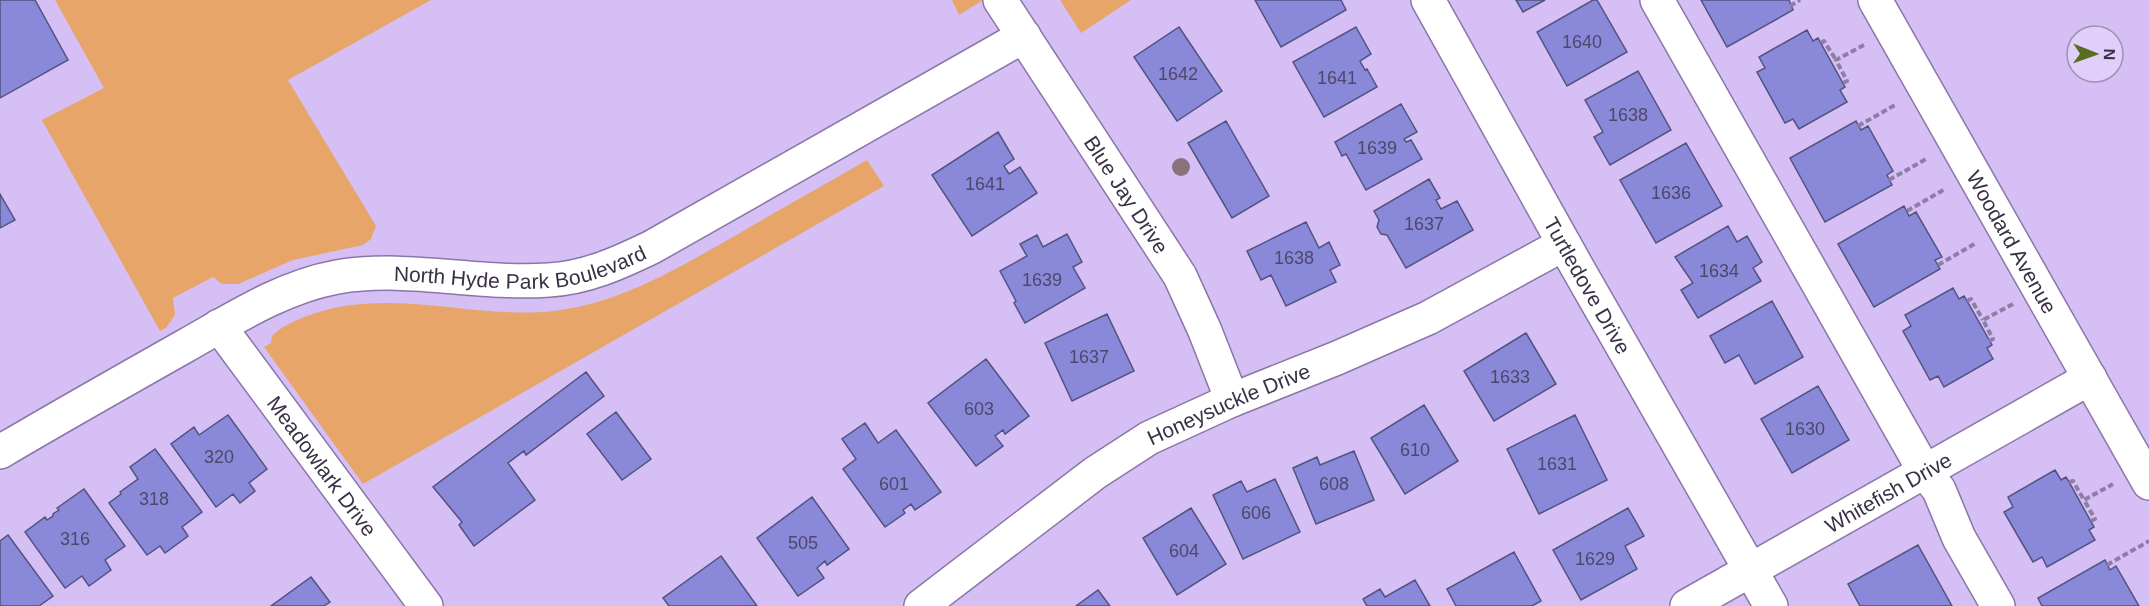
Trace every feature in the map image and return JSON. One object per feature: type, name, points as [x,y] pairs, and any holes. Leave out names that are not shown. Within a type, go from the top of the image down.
[{"type":"street","name":"Blue Jay Drive","points":[[1000,0],[1180,276],[1232,400]]},
{"type":"street","name":"Turtledove Drive","points":[[1428,0],[1564,244],[1772,606]]},
{"type":"street","points":[[1657,0],[1925,472],[1940,490],[1959,538],[1998,606]]},
{"type":"street","name":"Woodard Avenue","points":[[1875,0],[2145,476]]},
{"type":"street","name":"North Hyde Park Boulevard","points":[[0,452],[219,327],[288,291],[334,278],[368,272],[550,280],[588,274],[619,263],[652,247],[1024,36]]},
{"type":"street","name":"Honeysuckle Drive","points":[[925,605],[1104,467],[1149,438],[1232,400],[1428,318],[1564,244]]},
{"type":"street","name":"Meadowlark Drive","points":[[219,327],[426,606]]},
{"type":"street","name":"Whitefish Drive","points":[[1687,606],[2090,378]]},
{"type":"path","points":[[1790,6],[1800,0]]},
{"type":"path","points":[[1836,60],[1891,29]]},
{"type":"path","points":[[1821,43],[1824,41],[1836,60],[1846,81],[1843,83]]},
{"type":"path","points":[[1858,126],[1925,88]]},
{"type":"path","points":[[1889,180],[1956,141]]},
{"type":"path","points":[[1907,211],[1973,173]]},
{"type":"path","points":[[1938,265],[2004,227]]},
{"type":"path","points":[[1983,320],[2039,289]]},
{"type":"path","points":[[1967,301],[1971,299],[1983,320],[1993,339],[1989,341]]},
{"type":"path","points":[[2084,500],[2145,476]]},
{"type":"path","points":[[2069,482],[2073,481],[2095,519],[2091,521]]},
{"type":"path","points":[[2107,565],[2149,541]]},
{"type":"shaded area","points":[[55,0],[431,0],[288,80],[376,226],[371,239],[363,245],[293,260],[238,284],[222,284],[213,277],[173,298],[175,315],[166,328],[160,331],[42,120],[104,88]]},
{"type":"shaded area","points":[[952,0],[983,0],[959,15]]},
{"type":"shaded area","points":[[1060,0],[1131,0],[1081,33]]},
{"type":"shaded area","points":[[867,160],[884,186],[363,484],[264,347],[271,343],[272,336],[288,324],[338,307],[368,303],[399,303],[523,313],[554,311],[602,301],[669,272]]},
{"type":"building","points":[[0,0],[35,0],[68,60],[0,98]]},
{"type":"building","points":[[1255,0],[1341,0],[1346,10],[1281,47]]},
{"type":"building","points":[[1516,0],[1545,0],[1523,12]]},
{"type":"building","points":[[1593,0],[1597,0],[1627,52],[1567,86],[1537,32]]},
{"type":"building","points":[[1701,0],[1789,0],[1793,10],[1727,47]]},
{"type":"building","points":[[1179,27],[1222,91],[1177,121],[1134,57]]},
{"type":"building","points":[[1356,27],[1371,54],[1360,61],[1377,87],[1324,117],[1293,62]]},
{"type":"building","points":[[1807,30],[1813,41],[1818,38],[1845,87],[1840,90],[1847,102],[1799,129],[1793,119],[1785,123],[1757,72],[1765,68],[1759,57]]},
{"type":"building","points":[[1638,71],[1671,130],[1610,165],[1594,137],[1603,132],[1585,100]]},
{"type":"building","points":[[1401,104],[1417,132],[1404,139],[1406,142],[1411,140],[1422,159],[1366,190],[1346,154],[1342,156],[1335,142]]},
{"type":"building","points":[[1226,121],[1269,196],[1232,218],[1188,143]]},
{"type":"building","points":[[1856,121],[1861,130],[1868,126],[1893,171],[1887,175],[1892,185],[1825,222],[1790,158]]},
{"type":"building","points":[[998,132],[1014,159],[1004,166],[1009,174],[1020,167],[1037,193],[972,236],[932,175]]},
{"type":"building","points":[[1686,143],[1722,206],[1656,243],[1620,180]]},
{"type":"building","points":[[1429,179],[1440,198],[1436,200],[1441,209],[1457,201],[1473,230],[1406,268],[1387,235],[1381,234],[1377,227],[1379,220],[1374,211]]},
{"type":"building","points":[[0,194],[15,220],[0,228]]},
{"type":"building","points":[[1904,206],[1909,216],[1916,212],[1942,257],[1935,260],[1940,269],[1874,307],[1838,244]]},
{"type":"building","points":[[1306,222],[1319,248],[1329,242],[1340,265],[1330,270],[1336,282],[1286,306],[1271,275],[1261,280],[1247,251]]},
{"type":"building","points":[[1728,226],[1737,242],[1747,236],[1762,262],[1753,268],[1761,281],[1698,318],[1681,290],[1693,283],[1675,257]]},
{"type":"building","points":[[1067,234],[1082,262],[1073,267],[1085,288],[1025,323],[1000,271],[1027,256],[1020,244],[1037,235],[1043,247]]},
{"type":"building","points":[[1953,288],[1959,299],[1964,296],[1992,345],[1987,348],[1993,359],[1944,387],[1938,376],[1930,380],[1903,331],[1911,326],[1905,315]]},
{"type":"building","points":[[1772,301],[1803,357],[1755,384],[1739,355],[1725,363],[1710,336]]},
{"type":"building","points":[[1107,314],[1134,371],[1072,401],[1045,343]]},
{"type":"building","points":[[1526,333],[1556,384],[1494,421],[1464,371]]},
{"type":"building","points":[[986,359],[1029,416],[1005,434],[1003,430],[995,436],[1003,446],[976,466],[928,403]]},
{"type":"building","points":[[586,372],[604,396],[526,455],[524,451],[508,463],[535,500],[474,546],[459,525],[462,522],[433,487]]},
{"type":"building","points":[[1818,386],[1849,440],[1792,473],[1761,419]]},
{"type":"building","points":[[1424,405],[1458,461],[1405,494],[1371,438]]},
{"type":"building","points":[[616,412],[651,459],[622,480],[587,434]]},
{"type":"building","points":[[228,415],[267,469],[249,483],[255,491],[240,503],[233,494],[216,507],[171,444],[194,427],[199,435]]},
{"type":"building","points":[[1575,415],[1607,480],[1539,514],[1507,449]]},
{"type":"building","points":[[865,423],[878,443],[896,430],[941,492],[915,510],[911,504],[903,510],[905,513],[885,527],[843,469],[856,459],[842,439]]},
{"type":"building","points":[[155,449],[202,512],[182,527],[188,536],[165,553],[160,546],[147,555],[109,503],[138,479],[130,467]]},
{"type":"building","points":[[1354,451],[1374,500],[1316,524],[1293,468],[1317,457],[1320,465]]},
{"type":"building","points":[[2055,470],[2061,480],[2066,477],[2069,482],[2094,527],[2089,530],[2095,540],[2047,567],[2042,557],[2033,562],[2004,512],[2013,507],[2008,497]]},
{"type":"building","points":[[1275,479],[1300,532],[1243,559],[1213,495],[1241,481],[1247,492]]},
{"type":"building","points":[[84,489],[125,546],[105,560],[111,570],[89,586],[82,576],[65,588],[25,532],[45,517],[47,520],[53,516],[59,510],[57,508]]},
{"type":"building","points":[[812,497],[849,549],[827,565],[825,561],[817,568],[824,578],[798,596],[757,538]]},
{"type":"building","points":[[1191,508],[1226,564],[1177,595],[1143,538]]},
{"type":"building","points":[[1628,508],[1644,536],[1625,546],[1637,569],[1581,600],[1553,550]]},
{"type":"building","points":[[8,535],[53,596],[39,606],[0,606],[0,541]]},
{"type":"building","points":[[1918,545],[1952,606],[1860,606],[1848,584]]},
{"type":"building","points":[[1514,552],[1541,601],[1532,606],[1456,606],[1447,589]]},
{"type":"building","points":[[721,556],[757,606],[669,606],[663,598]]},
{"type":"building","points":[[2105,560],[2110,570],[2116,566],[2139,606],[2042,606],[2038,598]]},
{"type":"building","points":[[311,577],[330,602],[324,606],[271,606]]},
{"type":"building","points":[[1415,580],[1430,606],[1367,606],[1363,599],[1380,589],[1385,597]]},
{"type":"building","points":[[1098,590],[1110,606],[1076,606]]}]
